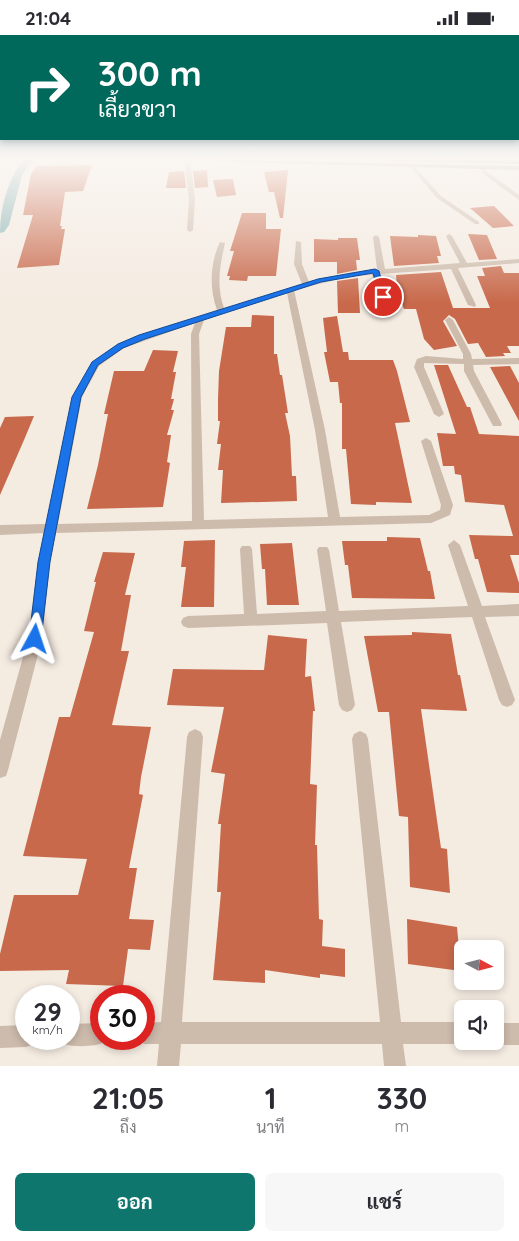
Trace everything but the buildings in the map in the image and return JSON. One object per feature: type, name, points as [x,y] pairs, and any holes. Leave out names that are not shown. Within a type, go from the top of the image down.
[{"type":"street","points":[[190,230],[191,207]]},
{"type":"street","points":[[454,207],[477,223]]},
{"type":"street","points":[[449,236],[464,265]]},
{"type":"street","points":[[376,237],[378,270],[387,310]]},
{"type":"street","points":[[298,242],[298,264],[306,284]]},
{"type":"street","points":[[221,310],[214,286],[222,243]]},
{"type":"street","points":[[0,770],[35,639],[39,593],[50,529],[77,397],[95,364],[121,346],[221,310],[306,284],[378,270],[519,261]]},
{"type":"street","points":[[453,266],[472,305]]},
{"type":"street","points":[[290,289],[320,431],[335,522]]},
{"type":"street","points":[[198,525],[194,379],[195,334],[201,317]]},
{"type":"street","points":[[449,320],[467,354],[469,371],[497,424]]},
{"type":"street","points":[[439,413],[418,363],[426,359],[468,362],[519,361]]},
{"type":"street","points":[[0,530],[431,519],[446,512],[447,505],[426,441]]},
{"type":"street","points":[[454,545],[507,700]]},
{"type":"street","points":[[246,549],[251,621]]},
{"type":"street","points":[[323,550],[335,617],[347,705]]},
{"type":"street","points":[[188,622],[519,610]]},
{"type":"street","points":[[168,1066],[194,737]]},
{"type":"street","points":[[360,739],[395,1066]]},
{"type":"street","points":[[155,1033],[454,1033]]},
{"type":"street","points":[[504,1034],[519,1034]]},
{"type":"street","points":[[0,1037],[15,1036]]},
{"type":"waterway","points":[[0,229],[8,207]]},
{"type":"route","points":[[35,639],[44,562],[77,397],[84,380],[95,364],[107,354],[142,337],[221,310],[320,281],[375,271],[383,297]]}]
